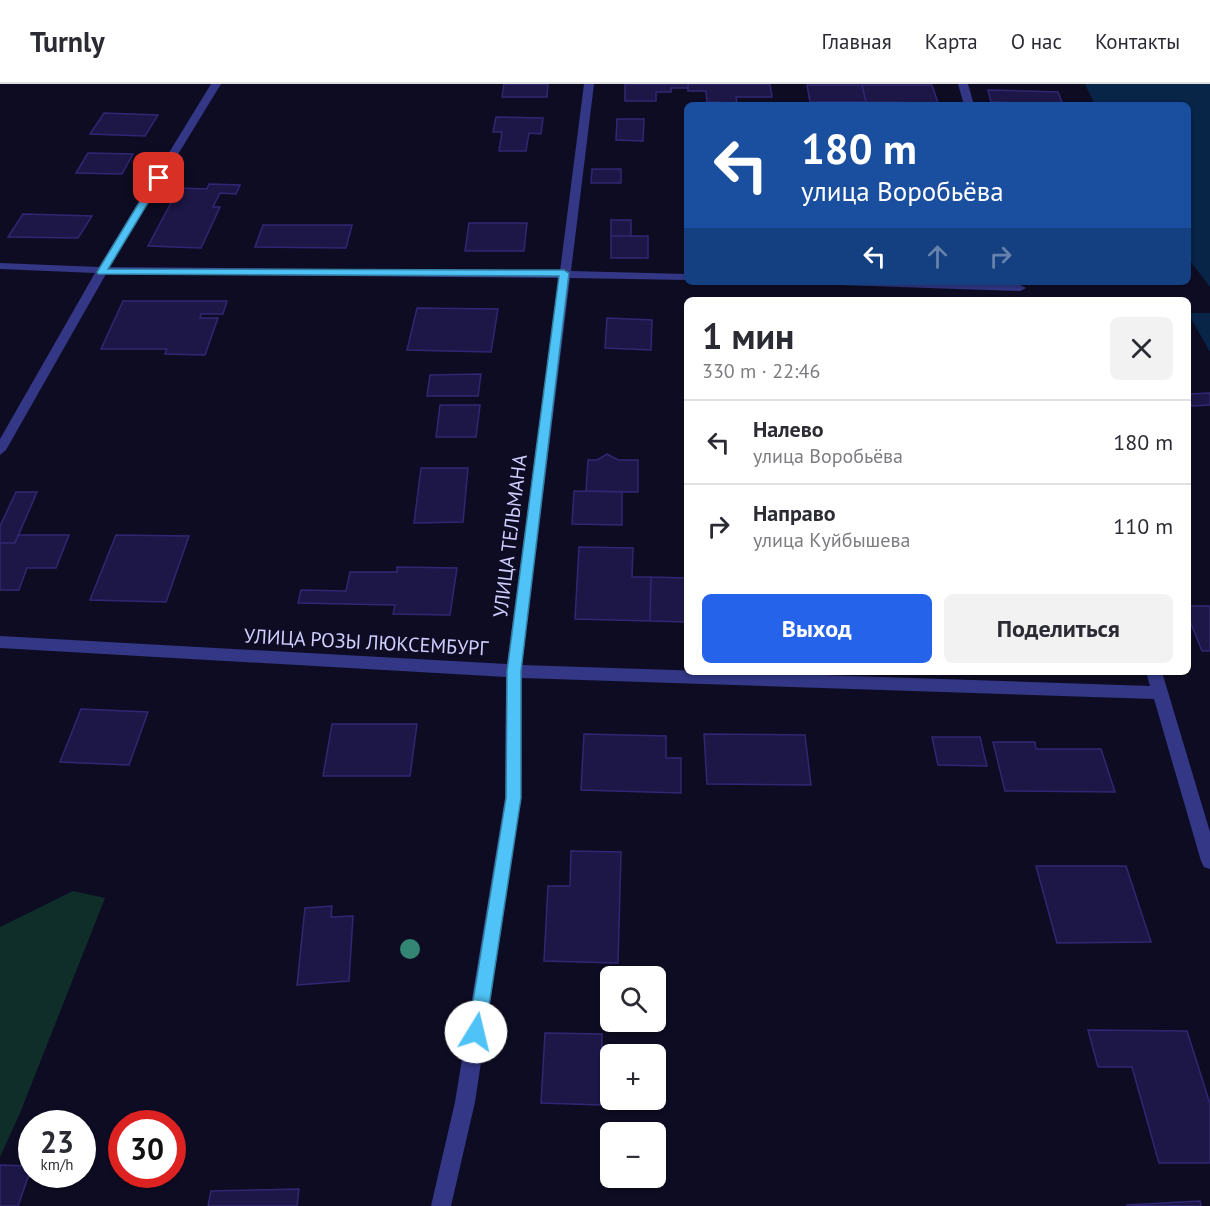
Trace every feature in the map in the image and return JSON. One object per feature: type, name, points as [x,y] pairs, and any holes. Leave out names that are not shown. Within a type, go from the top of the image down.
[{"type":"street","points":[[0,450],[102,272],[216,84]]},
{"type":"street","name":"УЛИЦА ТЕЛЬМАНА","points":[[441,1206],[465,1102],[513,798],[514,671],[589,84]]},
{"type":"street","points":[[963,84],[968,102]]},
{"type":"street","points":[[0,266],[102,272],[564,273],[684,277]]},
{"type":"street","name":"УЛИЦА РОЗЫ ЛЮКСЕМБУРГ","points":[[0,642],[514,671],[1162,693]]},
{"type":"street","points":[[1155,675],[1210,861]]},
{"type":"green space","points":[[73,891],[105,898],[21,1110],[18,1110],[18,1117],[0,1157],[0,927]]},
{"type":"water","points":[[1085,84],[1210,84],[1210,287],[1191,262],[1191,102],[1094,102]]},
{"type":"water","points":[[1191,313],[1210,313],[1210,352],[1191,318]]},
{"type":"building","points":[[504,84],[548,84],[547,97],[502,97]]},
{"type":"building","points":[[625,84],[688,84],[688,88],[671,88],[671,92],[656,92],[656,101],[625,101]]},
{"type":"building","points":[[688,84],[770,84],[772,97],[736,97],[737,102],[707,102],[706,91],[688,91]]},
{"type":"building","points":[[807,85],[862,85],[866,102],[810,102]]},
{"type":"building","points":[[862,85],[932,85],[938,102],[866,102]]},
{"type":"building","points":[[988,90],[1058,92],[1062,102],[991,102]]},
{"type":"building","points":[[104,113],[158,115],[145,136],[90,134]]},
{"type":"building","points":[[496,117],[543,118],[541,134],[529,133],[526,151],[499,151],[502,132],[493,132]]},
{"type":"building","points":[[617,119],[644,119],[643,141],[616,140]]},
{"type":"building","points":[[88,153],[133,154],[122,174],[76,173]]},
{"type":"building","points":[[592,169],[621,169],[621,183],[591,183]]},
{"type":"building","points":[[209,184],[240,185],[236,194],[220,193],[213,207],[220,207],[201,248],[148,246],[179,188],[207,189]]},
{"type":"building","points":[[23,214],[92,216],[78,238],[8,237]]},
{"type":"building","points":[[611,220],[631,220],[631,236],[611,236]]},
{"type":"building","points":[[469,223],[527,223],[524,251],[465,251]]},
{"type":"building","points":[[263,225],[352,225],[346,248],[255,247]]},
{"type":"building","points":[[611,236],[648,236],[648,258],[611,258]]},
{"type":"building","points":[[123,301],[227,301],[223,314],[201,314],[200,318],[218,318],[205,355],[165,354],[167,349],[101,349]]},
{"type":"building","points":[[417,308],[498,309],[491,352],[407,350]]},
{"type":"building","points":[[607,318],[652,320],[651,350],[605,348]]},
{"type":"building","points":[[481,374],[478,396],[427,396],[430,375]]},
{"type":"building","points":[[1210,393],[1210,405],[1192,406],[1191,394]]},
{"type":"building","points":[[440,405],[480,405],[476,437],[436,437]]},
{"type":"building","points":[[607,454],[618,460],[638,460],[638,492],[586,491],[588,460],[597,460]]},
{"type":"building","points":[[421,468],[468,468],[463,522],[414,523]]},
{"type":"building","points":[[574,491],[622,492],[622,525],[572,524]]},
{"type":"building","points":[[16,492],[37,492],[15,543],[0,543],[0,526]]},
{"type":"building","points":[[18,535],[69,535],[56,568],[27,568],[19,590],[0,590],[0,543],[15,543]]},
{"type":"building","points":[[116,535],[189,536],[166,602],[90,600]]},
{"type":"building","points":[[579,547],[633,548],[632,577],[651,577],[650,621],[575,619]]},
{"type":"building","points":[[397,567],[457,568],[450,615],[393,614],[395,605],[298,603],[301,590],[346,591],[350,572],[397,572]]},
{"type":"building","points":[[651,577],[684,578],[684,622],[650,621]]},
{"type":"building","points":[[1191,606],[1210,606],[1210,651],[1202,651],[1191,624]]},
{"type":"building","points":[[81,709],[148,712],[129,765],[60,762]]},
{"type":"building","points":[[332,724],[417,724],[410,776],[323,776]]},
{"type":"building","points":[[584,734],[666,736],[666,758],[681,758],[681,793],[581,790]]},
{"type":"building","points":[[704,734],[805,735],[811,785],[707,784]]},
{"type":"building","points":[[932,737],[980,737],[987,766],[938,765]]},
{"type":"building","points":[[993,742],[1035,742],[1036,749],[1101,749],[1115,792],[1005,791]]},
{"type":"building","points":[[571,851],[621,852],[618,963],[544,961],[548,886],[570,886]]},
{"type":"building","points":[[1036,866],[1126,866],[1151,942],[1057,943]]},
{"type":"building","points":[[332,906],[331,917],[353,916],[349,981],[297,985],[305,908]]},
{"type":"building","points":[[1088,1030],[1187,1031],[1210,1104],[1210,1163],[1159,1163],[1132,1067],[1098,1067]]},
{"type":"building","points":[[545,1033],[602,1034],[600,1105],[541,1103]]},
{"type":"building","points":[[0,1165],[18,1166],[18,1188],[24,1188],[18,1206],[0,1206]]},
{"type":"building","points":[[299,1189],[297,1206],[208,1206],[211,1191]]},
{"type":"building","points":[[1200,1201],[1201,1206],[1126,1205]]},
{"type":"route","points":[[159,178],[102,272],[564,273],[514,671],[513,798],[476,1032]]}]
